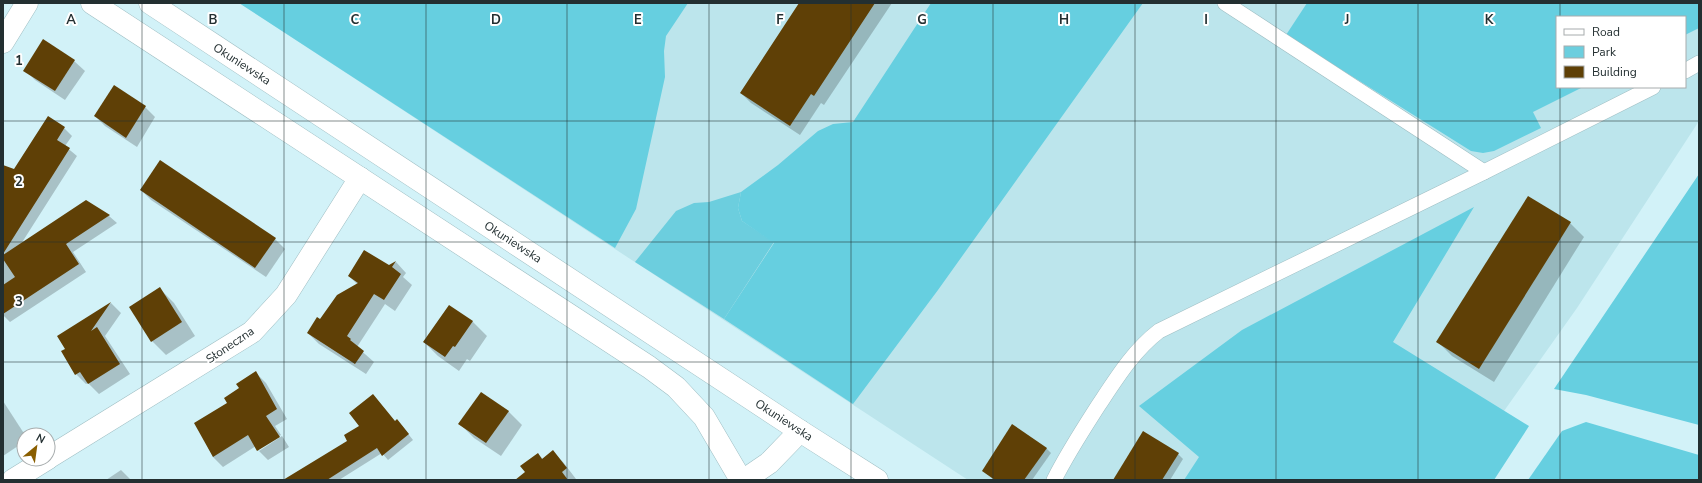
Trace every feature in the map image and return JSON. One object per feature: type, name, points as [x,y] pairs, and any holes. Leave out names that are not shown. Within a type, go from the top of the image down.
[{"type":"street","points":[[3,42],[27,3]]},
{"type":"street","points":[[92,3],[643,363],[676,387],[704,417],[743,480],[769,463],[800,431]]},
{"type":"street","name":"Okuniewska","points":[[150,3],[800,431],[877,480]]},
{"type":"street","name":"Słoneczna","points":[[56,453],[252,332],[286,295],[360,178]]},
{"type":"street","name":"Słoneczna","points":[[13,480],[34,467]]},
{"type":"lane","points":[[1225,3],[1484,172]]},
{"type":"lane","points":[[1686,70],[1699,63]]},
{"type":"lane","points":[[1054,480],[1068,453],[1131,358],[1144,342],[1159,331],[1484,172],[1650,88]]},
{"type":"shaded area","points":[[239,3],[1699,3],[1699,121],[1577,308],[1455,480],[968,480]]},
{"type":"shaded area","points":[[239,3],[688,3],[666,36],[664,51],[665,77],[636,209],[615,248]]},
{"type":"shaded area","points":[[931,3],[1143,3],[938,290],[853,404],[724,319],[774,243],[742,221],[738,208],[741,192],[778,165],[818,131],[833,124],[853,122]]},
{"type":"shaded area","points":[[1307,3],[1699,3],[1699,28],[1686,34],[1686,16],[1556,16],[1556,88],[1581,88],[1533,112],[1541,128],[1494,151],[1483,153],[1471,151],[1286,35]]},
{"type":"shaded area","points":[[1699,174],[1699,425],[1586,395],[1554,389]]},
{"type":"shaded area","points":[[1474,207],[1393,342],[1529,426],[1494,480],[1184,480],[1199,457],[1139,406],[1242,330]]},
{"type":"shaded area","points":[[1586,422],[1699,455],[1699,480],[1528,480],[1562,431]]},
{"type":"green space","points":[[741,192],[738,208],[742,221],[774,242],[724,319],[635,262],[676,211],[694,203],[709,202]]},
{"type":"building","points":[[799,3],[875,3],[814,96],[811,94],[790,126],[740,93]]},
{"type":"building","points":[[43,39],[75,60],[55,91],[23,71]]},
{"type":"building","points":[[114,85],[146,106],[126,138],[94,116]]},
{"type":"building","points":[[48,116],[65,127],[57,140],[70,148],[3,254],[3,165],[14,169]]},
{"type":"building","points":[[160,160],[276,238],[255,268],[140,190]]},
{"type":"building","points":[[1528,196],[1571,222],[1479,369],[1436,342]]},
{"type":"building","points":[[86,200],[110,215],[66,244],[79,264],[3,314],[3,285],[15,277],[3,259],[3,255]]},
{"type":"building","points":[[364,250],[389,265],[396,261],[392,267],[401,274],[384,300],[374,294],[347,336],[364,351],[355,364],[307,333],[317,317],[320,319],[337,295],[358,283],[348,276]]},
{"type":"building","points":[[160,287],[182,322],[151,342],[129,307]]},
{"type":"building","points":[[111,302],[91,331],[97,327],[120,364],[88,384],[80,372],[75,375],[61,351],[65,349],[57,336]]},
{"type":"building","points":[[449,305],[473,321],[455,347],[453,346],[445,357],[423,342]]},
{"type":"building","points":[[256,371],[277,409],[266,416],[280,437],[257,451],[248,435],[213,457],[194,423],[227,403],[224,398],[239,388],[236,384]]},
{"type":"building","points":[[481,392],[509,411],[486,443],[458,424]]},
{"type":"building","points":[[373,394],[395,421],[397,419],[409,434],[382,456],[377,448],[327,480],[283,480],[347,441],[344,435],[359,426],[349,413]]},
{"type":"building","points":[[1012,424],[1047,448],[1024,480],[995,480],[982,471]]},
{"type":"building","points":[[1143,431],[1179,453],[1162,480],[1113,480]]},
{"type":"building","points":[[553,450],[567,468],[562,472],[568,480],[515,480],[525,472],[520,466],[538,453],[542,459]]}]
